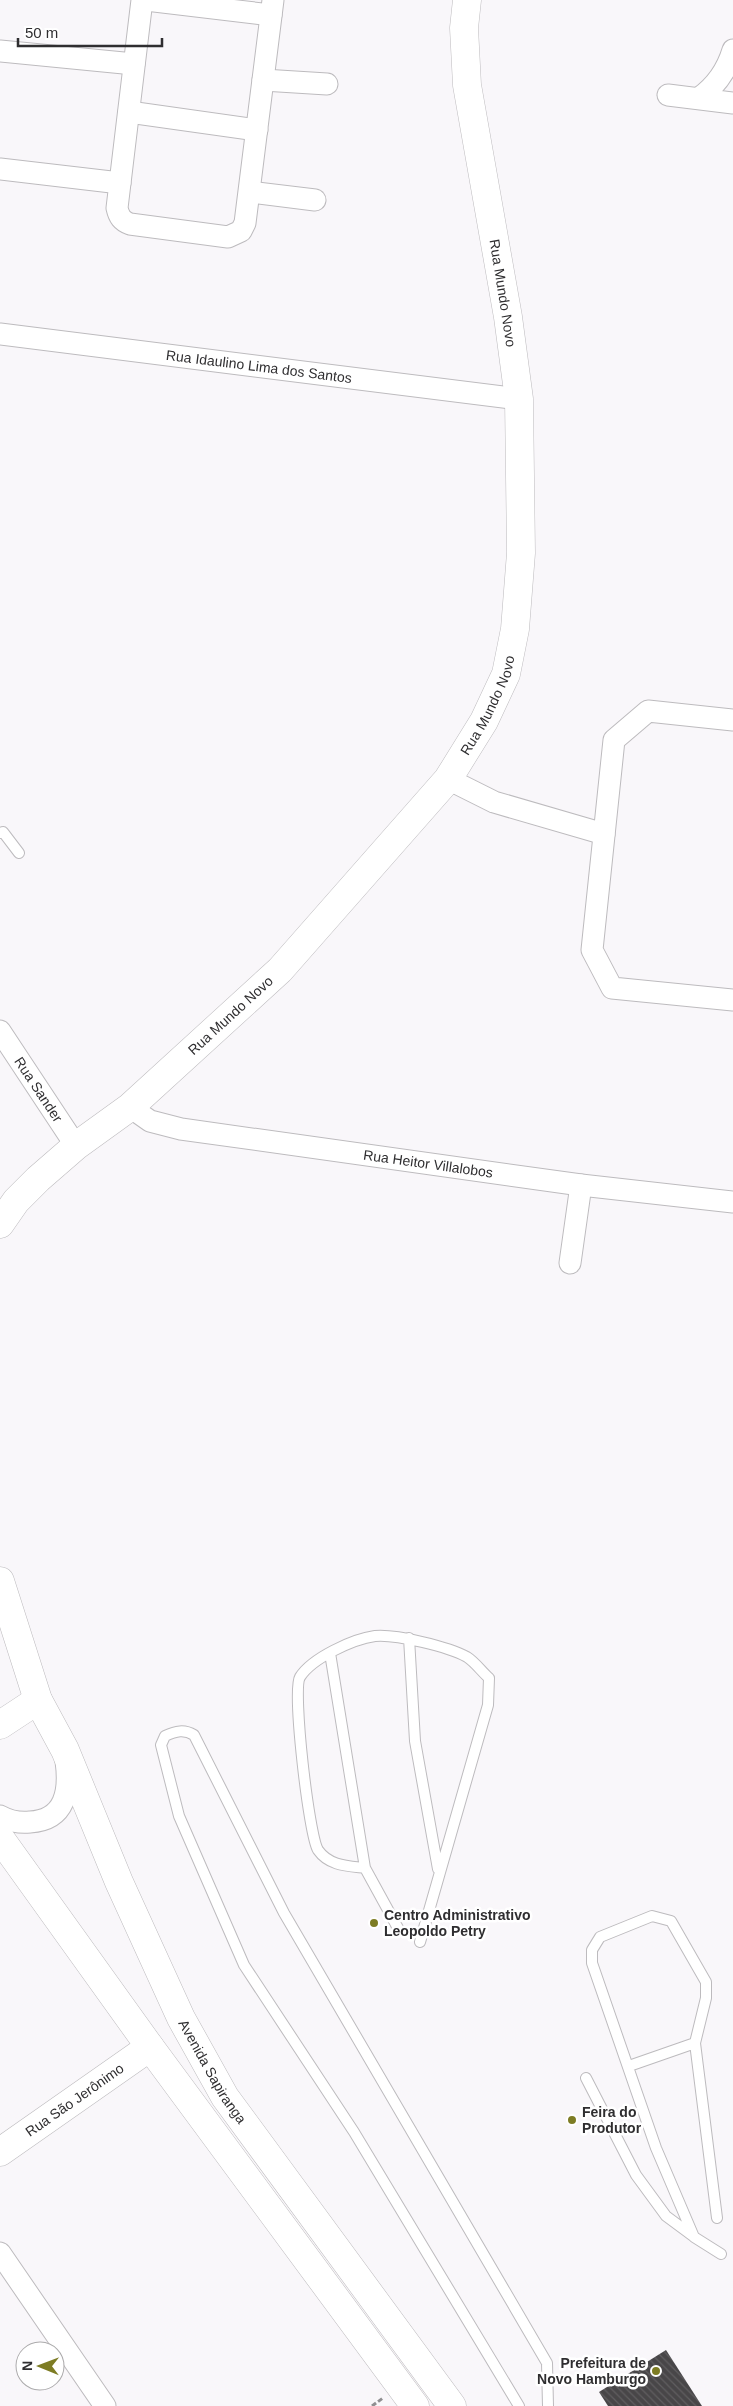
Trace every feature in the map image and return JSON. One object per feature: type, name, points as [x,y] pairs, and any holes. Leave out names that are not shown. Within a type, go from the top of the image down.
[{"type":"main road","name":"Rua Mundo Novo","points":[[0,1224],[16,1201],[76,1146],[130,1107],[280,970],[448,779],[484,721],[506,674],[512,654],[521,553],[519,399],[508,317],[467,85],[464,28],[467,0]]},
{"type":"main road","points":[[0,1581],[38,1700],[0,1725]]},
{"type":"main road","name":"Avenida Sapiranga","points":[[38,1700],[64,1750],[119,1882],[181,2018],[225,2098],[452,2406]]},
{"type":"main road","points":[[0,1838],[150,2047],[415,2406]]},
{"type":"main road","name":"Rua São Jerônimo","points":[[0,2152],[150,2047]]},
{"type":"street","points":[[142,0],[117,208],[119,216],[123,222],[228,237],[241,231],[245,223],[272,7],[146,0]]},
{"type":"street","points":[[699,98],[720,78],[733,50]]},
{"type":"street","points":[[0,51],[134,64]]},
{"type":"street","points":[[263,80],[327,84]]},
{"type":"street","points":[[668,95],[733,103]]},
{"type":"street","points":[[128,112],[257,130]]},
{"type":"street","points":[[0,169],[120,184]]},
{"type":"street","points":[[250,192],[315,200]]},
{"type":"street","name":"Rua Idaulino Lima dos Santos","points":[[0,334],[519,399]]},
{"type":"street","points":[[733,720],[648,711],[614,740],[592,950],[612,988],[733,1000]]},
{"type":"street","points":[[448,779],[494,802],[604,834]]},
{"type":"street","name":"Rua Sander","points":[[0,1032],[76,1146]]},
{"type":"street","name":"Rua Heitor Villalobos","points":[[130,1107],[150,1121],[181,1129],[581,1185],[733,1202]]},
{"type":"street","points":[[570,1262],[581,1185]]},
{"type":"street","points":[[0,1816],[7,1820],[41,1821],[58,1811],[64,1801],[68,1783],[64,1750]]},
{"type":"street","points":[[0,2253],[104,2406]]},
{"type":"lane","points":[[0,832],[3,832],[19,853]]},
{"type":"lane","points":[[366,1868],[337,1865],[318,1850],[310,1827],[297,1700],[299,1679],[309,1665],[330,1653],[375,1636],[409,1638],[467,1657],[489,1678],[488,1705],[420,1942]]},
{"type":"lane","points":[[409,1638],[415,1741],[439,1873]]},
{"type":"lane","points":[[330,1653],[366,1868],[400,1930]]},
{"type":"lane","points":[[519,2406],[354,2132],[244,1965],[179,1816],[161,1745],[165,1736],[181,1731],[194,1736],[284,1913],[547,2363],[548,2406]]},
{"type":"lane","points":[[694,2237],[656,2148],[592,1963],[592,1950],[600,1937],[652,1916],[671,1921],[706,1982],[706,1998],[695,2043],[717,2218]]},
{"type":"lane","points":[[629,2066],[695,2043]]},
{"type":"lane","points":[[586,2078],[636,2174],[666,2216],[721,2254]]},
{"type":"building","name":"Prefeitura de Novo Hamburgo","points":[[666,2350],[702,2406],[608,2406],[599,2392]]},
{"type":"place","name":"Centro Administrativo Leopoldo Petry","points":[[374,1923]]},
{"type":"place","name":"Feira do Produtor","points":[[572,2120]]},
{"type":"place","name":"Prefeitura de Novo Hamburgo","points":[[656,2371]]}]
